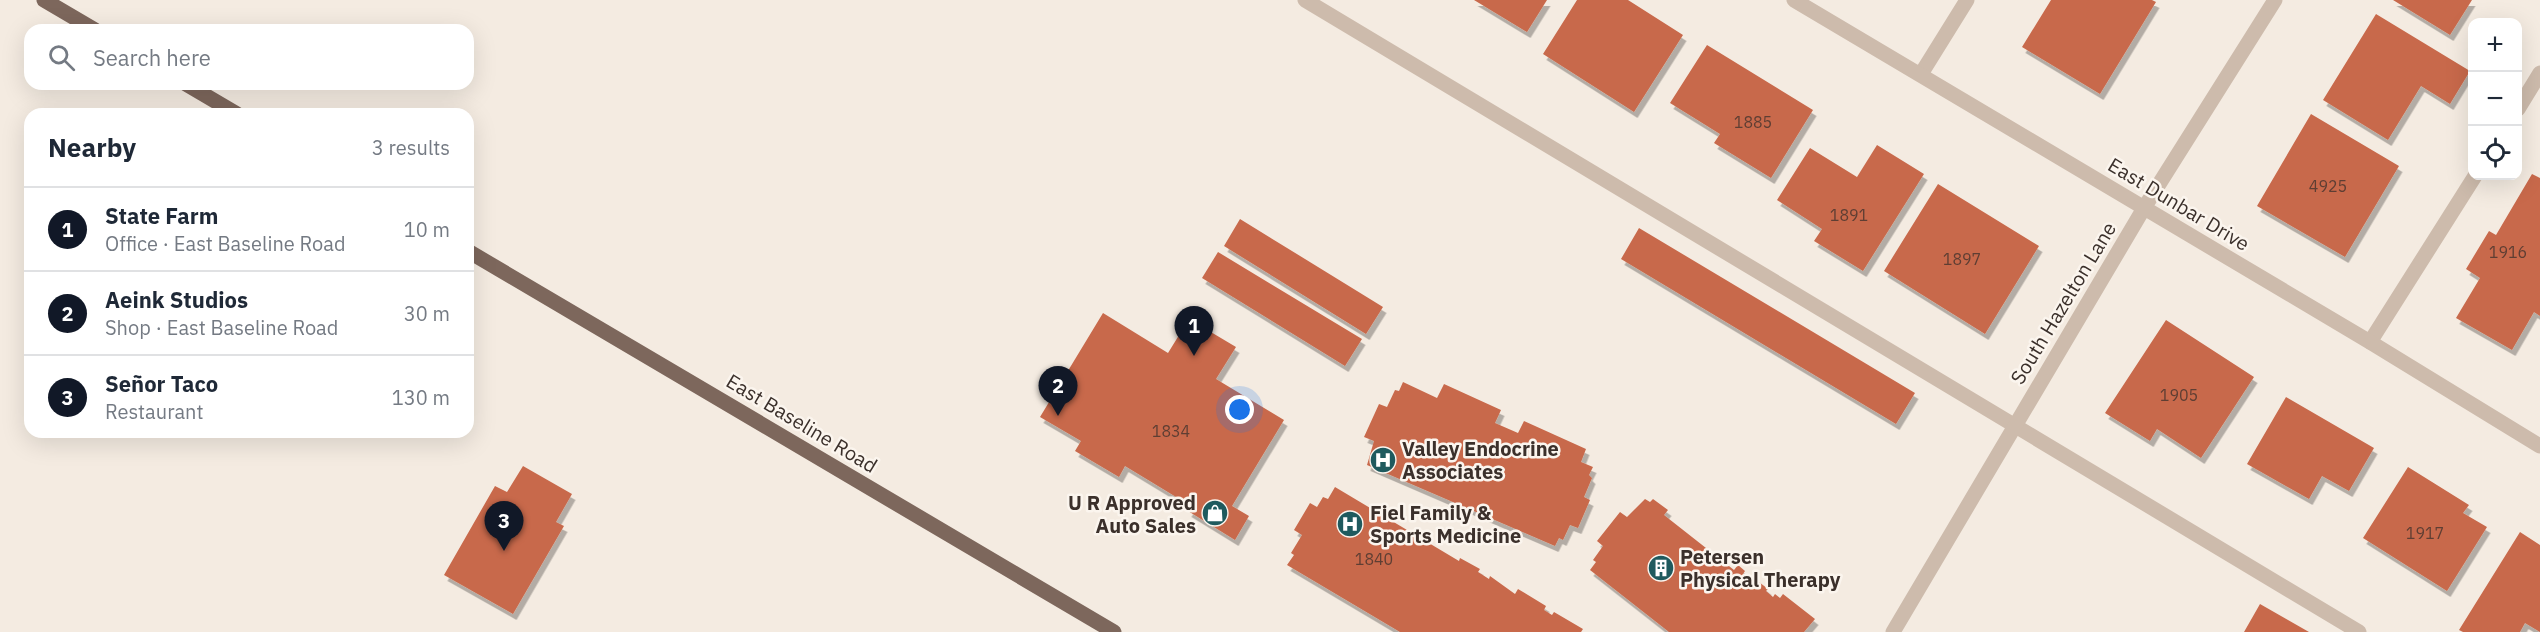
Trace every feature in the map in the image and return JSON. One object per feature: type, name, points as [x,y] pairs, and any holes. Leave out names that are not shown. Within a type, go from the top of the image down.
[{"type":"main road","points":[[44,0],[85,24]]},
{"type":"main road","points":[[196,90],[227,108]]},
{"type":"main road","name":"East Baseline Road","points":[[474,254],[1114,632]]},
{"type":"street","points":[[1305,0],[2016,424],[2359,632]]},
{"type":"street","name":"East Dunbar Drive","points":[[1794,0],[2370,342],[2540,447]]},
{"type":"street","points":[[1921,74],[1967,0]]},
{"type":"street","name":"South Hazelton Lane","points":[[1893,632],[2144,208],[2275,0]]},
{"type":"street","points":[[2522,101],[2540,73]]},
{"type":"street","points":[[2370,342],[2472,180]]},
{"type":"building","points":[[1474,0],[1547,0],[1527,32]]},
{"type":"building","points":[[1577,0],[1628,0],[1683,35],[1634,112],[1543,54]]},
{"type":"building","points":[[2051,0],[2152,0],[2156,2],[2100,94],[2022,47]]},
{"type":"building","points":[[2393,0],[2472,0],[2450,35]]},
{"type":"building","points":[[2376,14],[2468,70],[2468,74],[2450,104],[2421,86],[2388,140],[2323,100]]},
{"type":"building","points":[[1707,45],[1813,110],[1771,178],[1714,143],[1720,134],[1670,103]]},
{"type":"building","points":[[2311,114],[2399,166],[2345,257],[2257,206]]},
{"type":"building","points":[[1877,145],[1924,174],[1863,271],[1814,241],[1822,229],[1777,200],[1810,148],[1857,177]]},
{"type":"building","points":[[2532,174],[2540,178],[2540,316],[2534,312],[2512,350],[2456,318],[2480,278],[2466,269],[2489,231],[2496,235]]},
{"type":"building","points":[[1938,184],[2039,246],[1985,334],[1884,271]]},
{"type":"building","points":[[1240,219],[1383,307],[1366,334],[1224,246]]},
{"type":"building","points":[[1639,228],[1915,393],[1896,424],[1621,259]]},
{"type":"building","points":[[1218,252],[1362,339],[1345,366],[1202,278]]},
{"type":"building","points":[[1103,313],[1168,353],[1189,319],[1236,347],[1216,379],[1284,420],[1232,506],[1249,516],[1235,540],[1188,511],[1191,506],[1125,466],[1119,477],[1075,451],[1081,441],[1040,417]]},
{"type":"building","points":[[2166,320],[2254,377],[2201,458],[2157,429],[2150,441],[2105,413]]},
{"type":"building","points":[[1403,382],[1437,398],[1444,384],[1501,410],[1495,423],[1518,433],[1524,421],[1586,449],[1581,462],[1593,467],[1589,475],[1592,478],[1584,497],[1590,500],[1578,528],[1570,525],[1563,540],[1559,538],[1555,546],[1367,465],[1374,441],[1364,437],[1379,404],[1387,407],[1395,390],[1399,391]]},
{"type":"building","points":[[2286,397],[2374,448],[2349,491],[2322,476],[2309,499],[2247,464]]},
{"type":"building","points":[[523,466],[572,494],[556,522],[564,526],[513,614],[444,575],[495,486],[507,492]]},
{"type":"building","points":[[2408,467],[2469,505],[2463,513],[2487,527],[2447,591],[2363,538]]},
{"type":"building","points":[[1335,487],[1459,561],[1460,558],[1480,569],[1478,572],[1489,579],[1490,576],[1515,594],[1518,589],[1546,606],[1544,610],[1552,615],[1554,612],[1583,629],[1581,632],[1400,632],[1287,565],[1302,535],[1294,530],[1310,503],[1317,507],[1323,497],[1328,499]]},
{"type":"building","name":"Petersen Physical Therapy","points":[[1645,499],[1650,502],[1653,499],[1668,510],[1664,515],[1734,570],[1738,565],[1745,571],[1743,574],[1757,586],[1759,582],[1768,589],[1766,591],[1773,597],[1775,594],[1780,598],[1783,594],[1815,619],[1804,632],[1669,632],[1590,570],[1596,562],[1593,560],[1603,546],[1597,541],[1620,512],[1627,517]]},
{"type":"building","points":[[2520,532],[2540,545],[2540,632],[2525,623],[2520,632],[2463,632],[2459,630]]},
{"type":"building","points":[[2260,604],[2309,632],[2244,632]]},
{"type":"place","name":"State Farm","points":[[1194,356]]},
{"type":"place","name":"Aeink Studios","points":[[1058,416]]},
{"type":"place","name":"Valley Endocrine Associates","points":[[1383,460]]},
{"type":"place","name":"U R Approved Auto Sales","points":[[1215,513]]},
{"type":"place","name":"Fiel Family & Sports Medicine","points":[[1350,524]]},
{"type":"place","name":"Señor Taco","points":[[504,551]]},
{"type":"place","name":"Petersen Physical Therapy","points":[[1661,568]]}]
